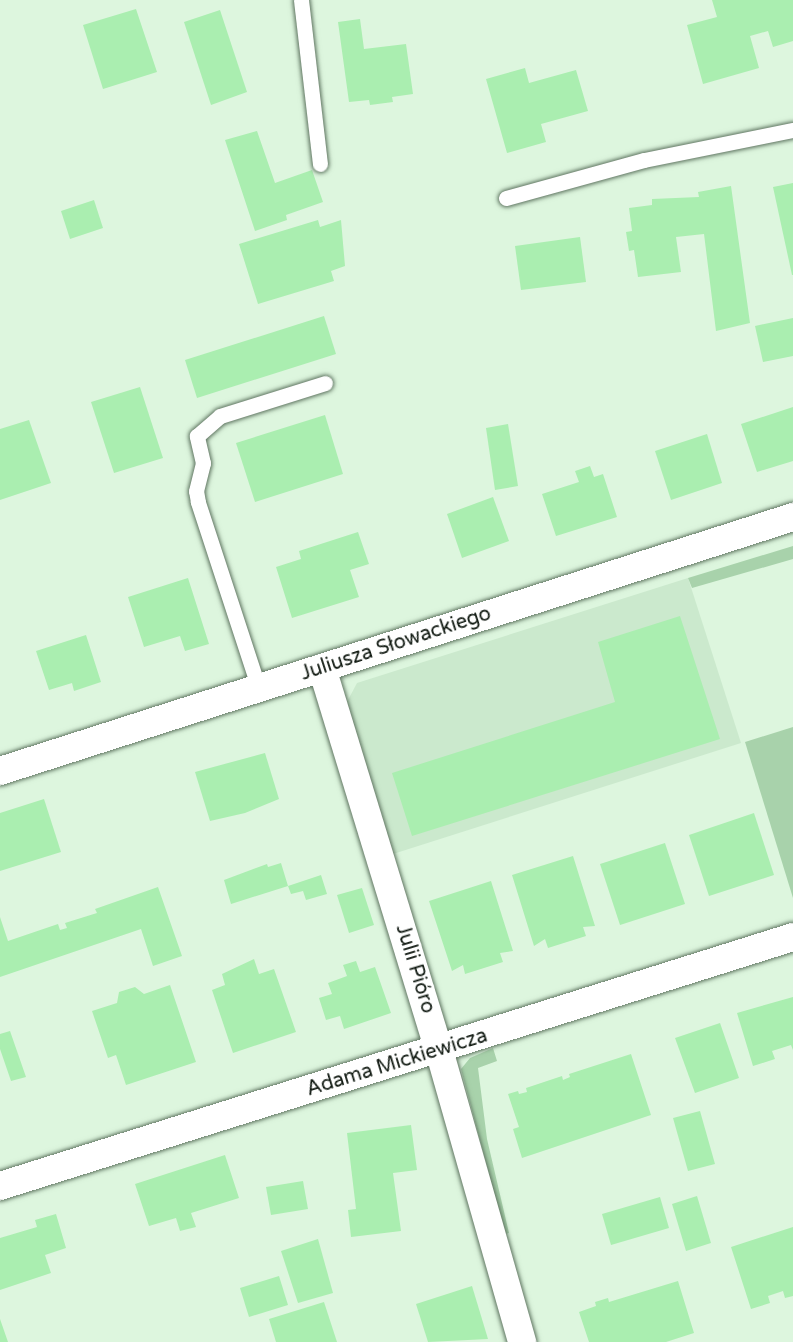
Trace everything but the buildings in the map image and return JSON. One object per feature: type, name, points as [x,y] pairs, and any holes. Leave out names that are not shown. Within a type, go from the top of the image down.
[{"type":"street","name":"Juliusza Słowackiego","points":[[0,771],[793,517]]},
{"type":"street","name":"Julii Pióro","points":[[322,668],[439,1050],[522,1342]]},
{"type":"street","name":"Adama Mickiewicza","points":[[0,1186],[793,937]]},
{"type":"lane","points":[[301,0],[320,164]]},
{"type":"lane","points":[[506,198],[644,160],[793,129]]},
{"type":"lane","points":[[260,689],[198,502],[196,491],[203,463],[197,436],[220,416],[325,383]]},
{"type":"shaded area","points":[[793,546],[793,559],[692,588],[688,578]]},
{"type":"shaded area","points":[[688,578],[741,743],[393,854],[347,702],[357,683]]},
{"type":"shaded area","points":[[793,727],[793,898],[745,742]]},
{"type":"shaded area","points":[[493,1048],[497,1061],[478,1068],[487,1139],[509,1233],[505,1234],[461,1069],[470,1058]]}]
